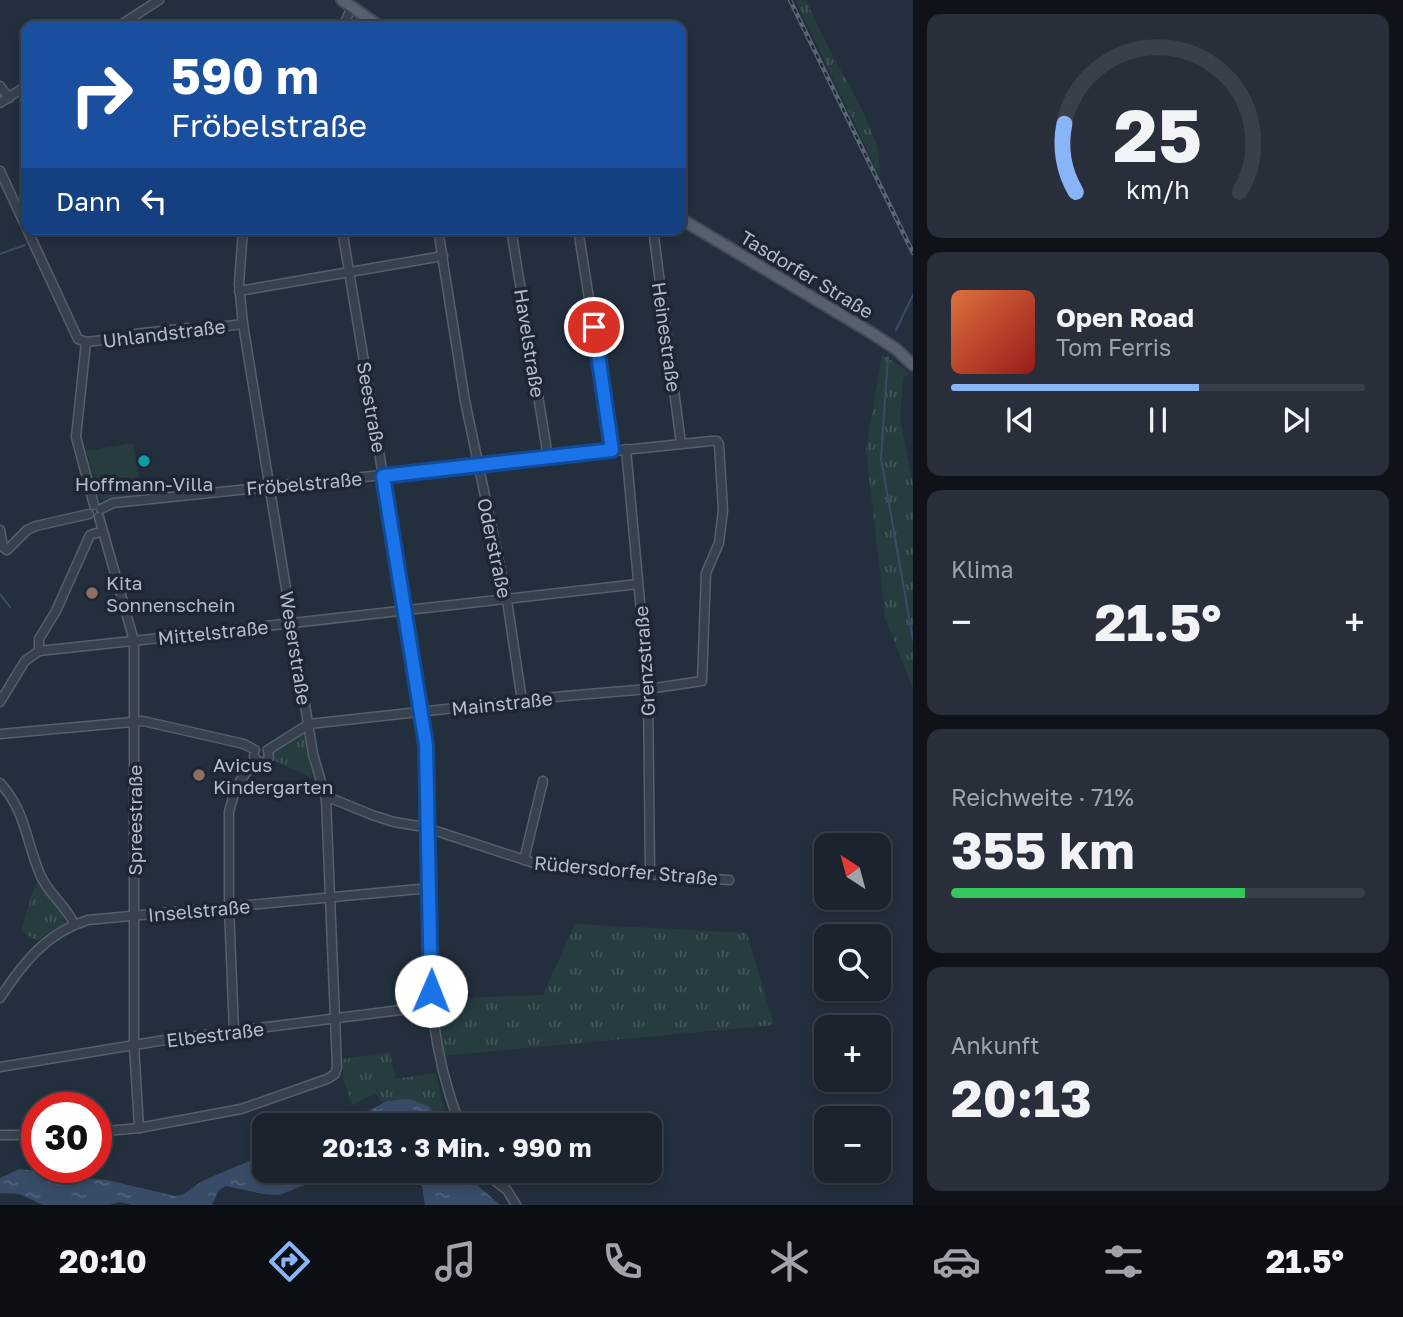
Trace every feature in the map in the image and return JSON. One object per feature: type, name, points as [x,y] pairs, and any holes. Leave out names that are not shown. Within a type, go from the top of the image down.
[{"type":"main road","points":[[347,4],[372,21]]},
{"type":"main road","name":"Tasdorfer Straße","points":[[686,222],[870,332],[896,349],[913,365]]},
{"type":"street","points":[[137,0],[145,9]]},
{"type":"street","points":[[127,21],[159,0]]},
{"type":"street","points":[[0,86],[9,98]]},
{"type":"street","points":[[0,103],[21,90]]},
{"type":"street","points":[[0,171],[21,220]]},
{"type":"street","points":[[28,235],[78,339],[86,342]]},
{"type":"street","name":"Weserstraße","points":[[139,1128],[241,1109],[327,1080],[335,1074],[337,1067],[326,799],[318,778],[243,324],[239,291],[243,235]]},
{"type":"street","name":"Seestraße","points":[[343,235],[422,711],[428,760],[432,1006],[435,1036],[447,1090],[456,1113]]},
{"type":"street","name":"Oderstraße","points":[[439,235],[465,401],[507,600],[522,701]]},
{"type":"street","name":"Havelstraße","points":[[511,235],[548,457]]},
{"type":"street","points":[[579,235],[612,450]]},
{"type":"street","name":"Heinestraße","points":[[654,235],[681,444]]},
{"type":"street","points":[[239,291],[443,256]]},
{"type":"street","name":"Uhlandstraße","points":[[86,342],[131,337],[135,334],[243,324]]},
{"type":"street","name":"Spreestraße","points":[[86,342],[76,438],[134,641],[134,1045],[139,1128]]},
{"type":"street","name":"Fröbelstraße","points":[[98,510],[113,503],[717,441],[720,448],[723,510],[720,537],[706,573],[702,681]]},
{"type":"street","name":"Grenzstraße","points":[[626,449],[648,689],[650,874]]},
{"type":"street","points":[[0,530],[6,550],[27,530],[36,526],[89,514],[89,509],[98,510]]},
{"type":"street","points":[[0,702],[25,661],[39,651],[39,639],[56,611],[90,535],[103,531]]},
{"type":"street","name":"Mittelstraße","points":[[39,651],[160,638],[169,633],[195,634],[406,612],[638,584]]},
{"type":"street","name":"Mainstraße","points":[[268,750],[309,724],[702,681]]},
{"type":"street","points":[[0,734],[134,721],[157,723],[244,744],[255,755],[261,763],[266,762],[270,755],[268,750],[262,747],[255,755],[230,802],[229,907],[234,1031]]},
{"type":"street","name":"Rüdersdorfer Straße","points":[[524,860],[543,781]]},
{"type":"street","points":[[0,783],[24,822],[41,877],[65,907],[74,924]]},
{"type":"street","name":"Rüdersdorfer Straße","points":[[326,799],[333,799],[394,822],[429,828],[546,867],[729,880]]},
{"type":"street","name":"Inselstraße","points":[[0,998],[15,974],[40,947],[74,924],[96,919],[430,888]]},
{"type":"street","name":"Elbestraße","points":[[0,1067],[134,1045],[432,1006]]},
{"type":"street","points":[[112,1131],[139,1128]]},
{"type":"street","points":[[0,1135],[21,1135]]},
{"type":"street","points":[[498,1183],[507,1190],[516,1205]]},
{"type":"green space","points":[[795,0],[806,0],[862,109],[878,148],[880,176]]},
{"type":"green space","points":[[882,355],[904,368],[913,377],[908,374],[903,378],[900,418],[913,485],[913,688],[885,618],[866,450]]},
{"type":"green space","points":[[133,443],[142,496],[101,500],[86,451]]},
{"type":"green space","points":[[306,730],[312,778],[273,760],[272,752]]},
{"type":"green space","points":[[38,881],[58,904],[65,923],[38,941],[21,931]]},
{"type":"green space","points":[[575,924],[747,933],[774,1025],[441,1056],[439,999],[543,995]]},
{"type":"green space","points":[[390,1052],[395,1079],[436,1073],[444,1113],[387,1101],[382,1103],[375,1093],[352,1105],[343,1078],[343,1059]]},
{"type":"water","points":[[410,1099],[428,1106],[435,1113],[364,1113],[387,1101]]},
{"type":"water","points":[[252,1160],[252,1183],[315,1183],[279,1195],[226,1186],[219,1190],[212,1205],[132,1205],[120,1202],[109,1205],[43,1205],[19,1194],[0,1193],[0,1178],[19,1169],[21,1183],[112,1181],[175,1196],[184,1194],[202,1181]]},
{"type":"water","points":[[421,1183],[475,1183],[500,1205],[425,1205]]},
{"type":"waterway","points":[[0,254],[25,245]]},
{"type":"waterway","points":[[896,330],[913,295]]},
{"type":"waterway","points":[[888,357],[881,458],[913,640]]},
{"type":"waterway","points":[[0,594],[10,607]]},
{"type":"railway","points":[[790,0],[913,253]]},
{"type":"place","name":"Hoffmann-Villa","points":[[144,461]]},
{"type":"place","name":"Kita Sonnenschein","points":[[92,593]]},
{"type":"place","name":"Avicus Kindergarten","points":[[199,775]]},
{"type":"route","points":[[431,991],[428,760],[422,706],[383,476],[612,450],[594,327]]}]
